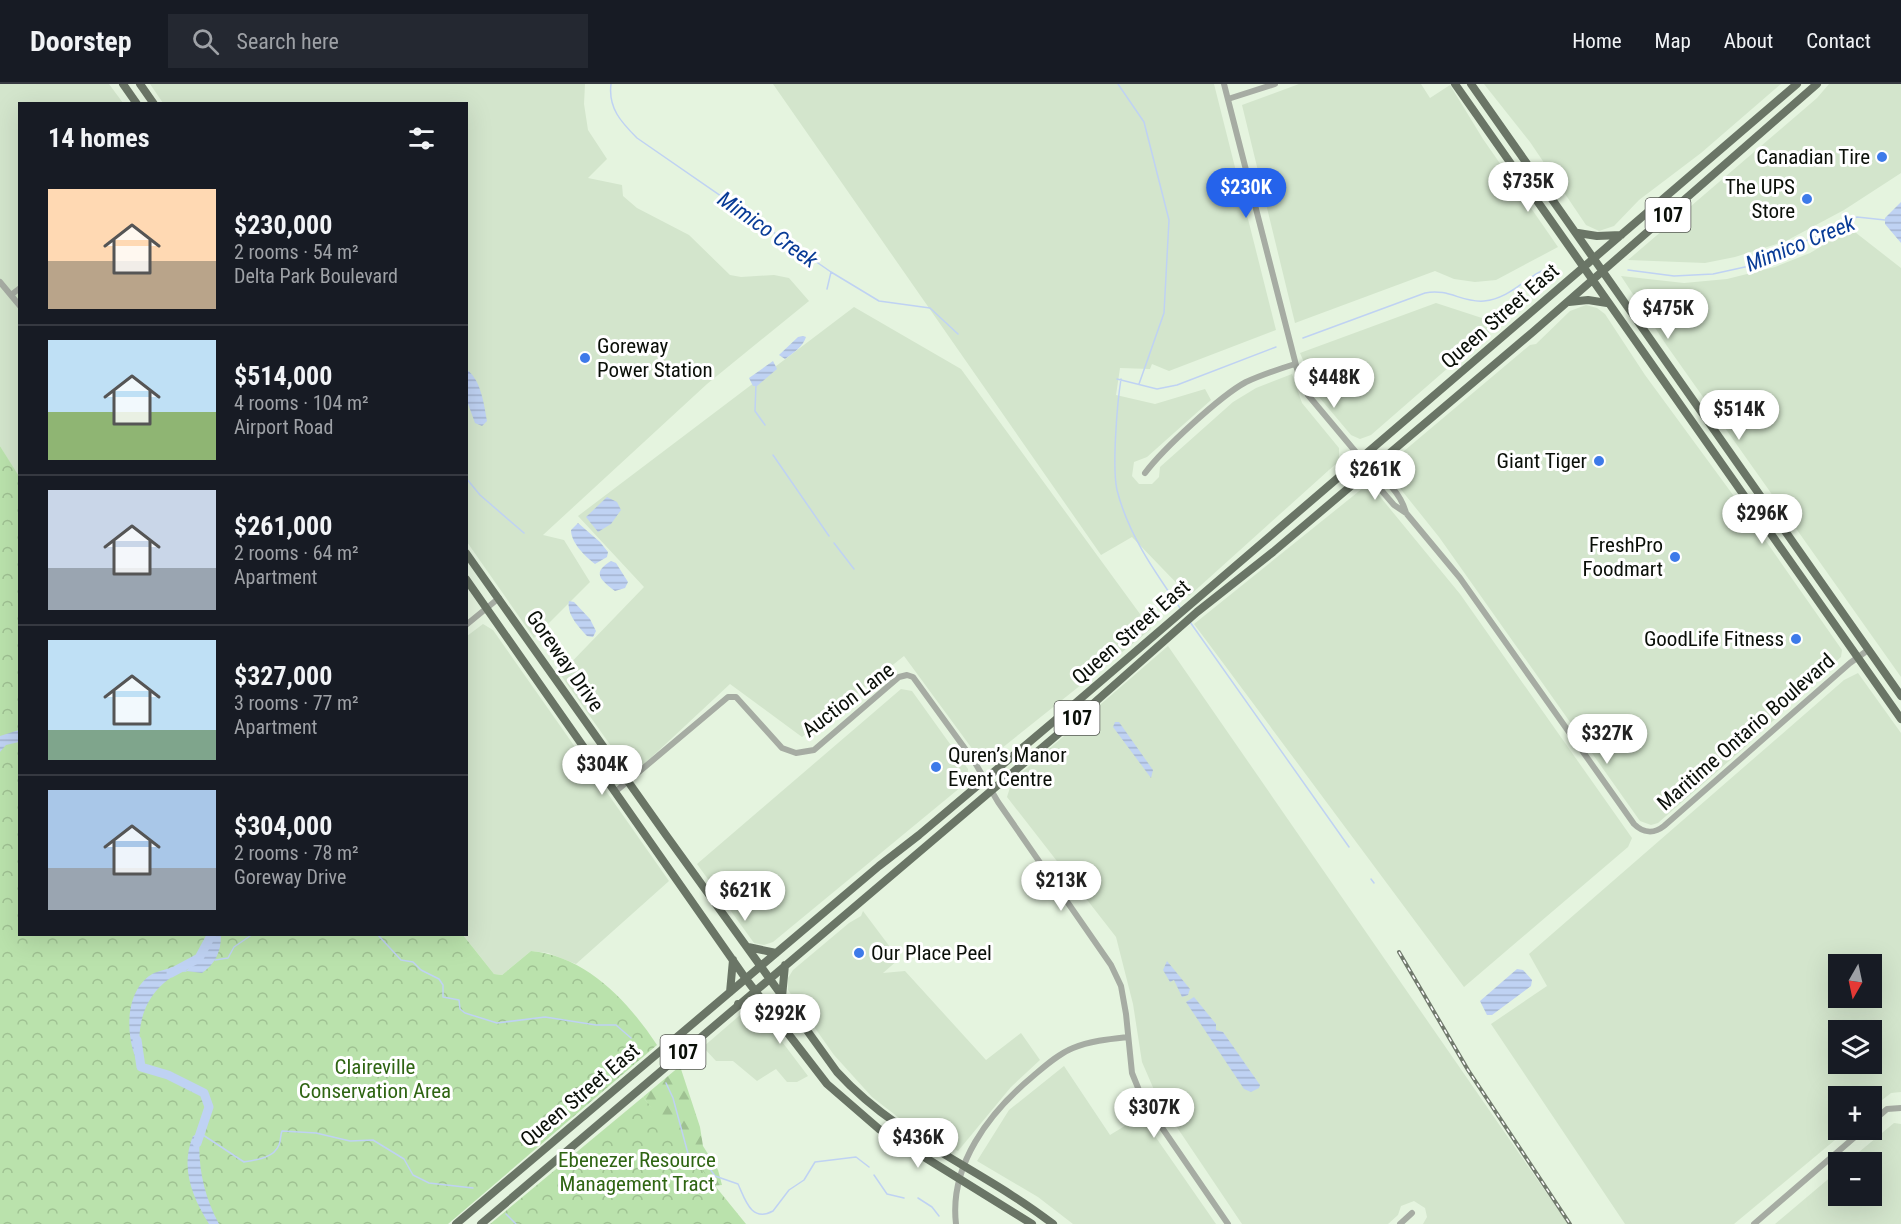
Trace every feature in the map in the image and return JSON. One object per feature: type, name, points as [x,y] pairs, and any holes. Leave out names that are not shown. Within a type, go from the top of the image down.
[{"type":"main road","points":[[123,84],[136,102]]},
{"type":"main road","points":[[140,84],[153,102]]},
{"type":"main road","points":[[1455,84],[1748,509],[1901,719]]},
{"type":"main road","points":[[1471,84],[1604,270],[1901,696]]},
{"type":"main road","name":"Queen Street East","points":[[456,1224],[1155,635],[1797,84]]},
{"type":"main road","name":"Queen Street East","points":[[481,1224],[754,990],[992,791],[1197,612],[1568,302],[1817,84]]},
{"type":"main road","points":[[1578,233],[1621,235]]},
{"type":"main road","points":[[1568,302],[1588,300],[1607,303]]},
{"type":"main road","points":[[1437,412],[1435,402],[1448,391],[1448,385]]},
{"type":"main road","points":[[1748,509],[1764,500]]},
{"type":"main road","name":"Goreway Drive","points":[[468,556],[628,783],[837,1072],[858,1095],[886,1118],[1030,1206],[1053,1224]]},
{"type":"main road","name":"Goreway Drive","points":[[468,582],[746,979],[842,1099],[879,1130],[1032,1224]]},
{"type":"main road","points":[[747,947],[776,953]]},
{"type":"main road","points":[[730,992],[733,960]]},
{"type":"main road","points":[[782,997],[785,965]]},
{"type":"main road","points":[[738,1004],[769,1009]]},
{"type":"street","name":"Maritime Ontario Boulevard","points":[[1224,84],[1295,364],[1308,395],[1370,469],[1384,478],[1402,501],[1406,513],[1460,578],[1634,824],[1643,831],[1656,831],[1664,826],[1857,657],[1868,650]]},
{"type":"street","points":[[1228,99],[1275,84]]},
{"type":"street","points":[[0,282],[18,304]]},
{"type":"street","points":[[11,295],[18,290]]},
{"type":"street","points":[[1145,473],[1154,460],[1223,399],[1246,382],[1295,364]]},
{"type":"street","points":[[468,624],[499,598]]},
{"type":"street","name":"Auction Lane","points":[[615,792],[728,697],[736,697],[782,748],[796,753],[814,750],[904,675],[915,680],[1111,965],[1121,986],[1132,1073],[1143,1100],[1228,1224]]},
{"type":"street","points":[[956,1224],[955,1214],[963,1167],[976,1139],[1000,1106],[1049,1063],[1073,1048],[1128,1037]]},
{"type":"street","points":[[1882,1116],[1897,1107]]},
{"type":"street","points":[[1754,1224],[1851,1140]]},
{"type":"street","points":[[1400,1224],[1412,1213]]},
{"type":"shaded area","points":[[0,84],[109,84],[122,102],[18,102],[18,476],[0,446]]},
{"type":"shaded area","name":"Goreway Power Station","points":[[150,84],[585,84],[584,104],[588,130],[607,159],[588,178],[622,185],[623,196],[637,208],[689,235],[730,275],[741,277],[774,275],[789,278],[809,301],[707,384],[543,535],[564,540],[590,582],[534,638],[468,543],[468,102],[162,102]]},
{"type":"shaded area","points":[[773,84],[1214,84],[1276,330],[1169,371],[1152,364],[1150,369],[1120,368],[1116,395],[1155,404],[1205,389],[1211,400],[1147,457],[1134,462],[1132,476],[1139,484],[1152,484],[1159,477],[1160,467],[1233,402],[1256,388],[1292,374],[1302,403],[1339,448],[1339,461],[1189,596],[1132,537],[1101,555]]},
{"type":"shaded area","points":[[1299,84],[1421,84],[1430,98],[1450,85],[1483,139],[1558,247],[1496,280],[1475,282],[1454,279],[1435,271],[1295,323],[1242,105]]},
{"type":"shaded area","points":[[1484,84],[1781,84],[1701,153],[1639,200],[1614,226],[1599,231],[1586,225],[1530,142]]},
{"type":"shaded area","points":[[1829,84],[1901,84],[1901,173],[1844,210],[1786,241],[1735,257],[1705,263],[1628,260],[1817,98]]},
{"type":"shaded area","points":[[1851,229],[1901,268],[1901,677],[1667,346],[1621,276],[1684,283],[1727,279],[1775,267],[1810,253]]},
{"type":"shaded area","points":[[1436,303],[1485,319],[1495,327],[1371,435],[1360,439],[1351,435],[1319,397],[1300,353]]},
{"type":"shaded area","points":[[1586,305],[1597,308],[1605,314],[1645,375],[1747,514],[1842,650],[1841,657],[1744,748],[1658,823],[1651,825],[1640,821],[1439,537],[1391,477],[1391,467],[1398,456],[1530,345],[1536,344],[1570,311]]},
{"type":"shaded area","points":[[854,307],[961,369],[1151,629],[992,756],[976,754],[904,656],[802,737],[730,684],[641,767],[628,770],[560,674],[644,587],[578,516]]},
{"type":"shaded area","points":[[1363,488],[1372,489],[1377,493],[1460,594],[1632,838],[1628,847],[1464,987],[1194,624]]},
{"type":"shaded area","points":[[483,624],[493,630],[669,881],[576,964],[548,953],[531,951],[502,975],[494,974],[464,936],[468,936],[468,635]]},
{"type":"shaded area","points":[[1168,646],[1568,1224],[1423,1224],[1427,1217],[1425,1208],[1414,1201],[1401,1206],[1398,1215],[1388,1224],[1242,1224],[1158,1099],[1142,1062],[1133,1004],[1116,937],[1007,797],[1012,781]]},
{"type":"shaded area","points":[[1858,673],[1901,733],[1901,1092],[1891,1093],[1882,1100],[1882,1086],[1828,1086],[1828,1140],[1835,1140],[1734,1224],[1625,1224],[1491,1024],[1547,986],[1529,954],[1844,680]]},
{"type":"shaded area","points":[[901,689],[912,691],[968,769],[967,782],[773,942],[764,945],[754,943],[697,864]]},
{"type":"shaded area","points":[[863,911],[899,959],[883,973],[905,971],[986,1060],[1021,1033],[1040,1060],[1011,1087],[958,1151],[903,1121],[872,1097],[834,1055],[788,990],[788,978],[793,970],[849,923],[861,916]]},
{"type":"shaded area","points":[[749,1011],[761,1014],[808,1076],[797,1082],[787,1082],[776,1069],[757,1081],[733,1061],[716,1061],[703,1047],[739,1016]]},
{"type":"shaded area","points":[[1064,1066],[1110,1135],[1141,1116],[1216,1224],[1073,1224],[1038,1197],[977,1161],[1009,1110]]},
{"type":"shaded area","points":[[1894,1123],[1901,1124],[1901,1224],[1775,1224],[1828,1179],[1828,1206],[1882,1206],[1882,1152],[1859,1152],[1874,1140],[1882,1140],[1882,1133]]},
{"type":"green space","name":"Claireville Conservation Area","points":[[0,446],[18,475],[18,936],[464,936],[494,974],[502,975],[531,951],[551,955],[587,971],[619,997],[657,1045],[448,1224],[0,1224]]},
{"type":"green space","points":[[680,1066],[700,1127],[703,1146],[718,1170],[722,1185],[710,1186],[643,1097]]},
{"type":"green space","name":"Ebenezer Resource Management Tract","points":[[643,1097],[746,1224],[490,1224]]},
{"type":"water","points":[[1901,202],[1901,243],[1885,224],[1885,218]]},
{"type":"water","points":[[798,337],[806,337],[805,341],[794,352],[785,359],[779,355]]},
{"type":"water","points":[[773,361],[777,369],[757,386],[753,386],[749,378]]},
{"type":"water","points":[[468,371],[479,386],[487,421],[482,426],[475,423],[468,404]]},
{"type":"water","points":[[607,497],[617,502],[621,510],[611,524],[598,532],[586,517]]},
{"type":"water","points":[[578,523],[600,542],[608,552],[607,557],[595,564],[579,549],[573,540],[571,530]]},
{"type":"water","points":[[611,561],[616,563],[628,582],[625,588],[615,591],[602,580],[601,569]]},
{"type":"water","points":[[569,601],[574,602],[590,619],[596,631],[593,637],[587,636],[574,620],[569,611]]},
{"type":"water","points":[[1115,722],[1119,722],[1153,770],[1151,778],[1113,727]]},
{"type":"water","points":[[18,730],[18,742],[6,745],[0,752],[0,736]]},
{"type":"water","points":[[206,936],[221,936],[220,947],[210,966],[202,973],[186,971],[200,955]]},
{"type":"water","points":[[1167,961],[1190,989],[1188,995],[1182,997],[1174,980],[1170,982],[1163,970]]},
{"type":"water","points":[[173,967],[182,968],[183,971],[158,988],[144,1012],[139,1040],[144,1070],[141,1069],[132,1045],[130,1018],[132,1004],[136,992],[144,981],[154,973]]},
{"type":"water","points":[[1517,969],[1523,970],[1532,980],[1531,986],[1492,1015],[1487,1015],[1480,1001]]},
{"type":"water","points":[[1194,997],[1216,1024],[1216,1030],[1223,1032],[1260,1085],[1259,1088],[1251,1092],[1244,1089],[1186,1002]]},
{"type":"water","points":[[200,1133],[203,1180],[209,1202],[219,1224],[209,1224],[190,1182],[189,1148],[193,1136]]},
{"type":"waterway","name":"Mimico Creek","points":[[611,84],[612,100],[617,114],[637,138],[831,272],[879,301],[930,308],[958,334]]},
{"type":"waterway","points":[[1118,84],[1144,122],[1169,220],[1164,313],[1139,384]]},
{"type":"waterway","name":"Mimico Creek","points":[[1628,270],[1674,276],[1713,274],[1754,265],[1857,217],[1885,220]]},
{"type":"waterway","name":"Mimico Creek","points":[[1303,338],[1425,293],[1441,292],[1476,301],[1494,299],[1554,266]]},
{"type":"waterway","points":[[827,289],[831,272]]},
{"type":"waterway","name":"Mimico Creek","points":[[1117,379],[1157,389],[1177,385],[1276,347]]},
{"type":"waterway","points":[[1121,379],[1115,452],[1117,490],[1135,537],[1180,608]]},
{"type":"waterway","points":[[756,384],[755,411],[765,425]]},
{"type":"waterway","points":[[773,455],[829,536]]},
{"type":"waterway","points":[[468,480],[480,495],[524,533]]},
{"type":"waterway","points":[[834,543],[854,569]]},
{"type":"waterway","points":[[1190,622],[1349,847]]},
{"type":"waterway","points":[[1371,879],[1374,883]]},
{"type":"waterway","points":[[171,973],[199,958],[211,936]]},
{"type":"waterway","points":[[215,960],[228,958],[234,947],[250,936]]},
{"type":"waterway","points":[[379,936],[401,960],[413,962],[421,970],[439,979],[443,985],[443,997],[459,1000],[460,1009],[465,1013],[497,1023],[545,1017],[596,1025],[616,1025],[631,1038]]},
{"type":"waterway","points":[[137,1040],[141,1067],[168,1075],[204,1093],[209,1107],[197,1143]]},
{"type":"waterway","points":[[666,1083],[673,1098],[690,1161],[708,1166],[715,1176],[738,1184],[746,1202],[754,1212],[765,1214],[773,1211],[789,1190],[804,1180],[815,1162],[856,1157],[869,1167]]},
{"type":"waterway","points":[[200,1133],[244,1162],[264,1158],[273,1153],[279,1145],[282,1131],[316,1133],[350,1141],[373,1140],[404,1159],[413,1175],[429,1183],[473,1188]]},
{"type":"waterway","points":[[874,1175],[887,1194],[904,1198]]},
{"type":"waterway","points":[[918,1198],[932,1207],[939,1216]]},
{"type":"waterway","points":[[506,1214],[516,1224]]},
{"type":"railway","points":[[1399,952],[1468,1070],[1570,1224]]},
{"type":"place","name":"Canadian Tire","points":[[1882,157]]},
{"type":"place","name":"The UPS Store","points":[[1807,199]]},
{"type":"place","name":"Goreway Power Station","points":[[585,358]]},
{"type":"place","name":"Giant Tiger","points":[[1599,461]]},
{"type":"place","name":"FreshPro Foodmart","points":[[1675,557]]},
{"type":"place","name":"GoodLife Fitness","points":[[1796,639]]},
{"type":"place","name":"Quren’s Manor Event Centre","points":[[936,767]]},
{"type":"place","name":"Our Place Peel","points":[[859,953]]}]
